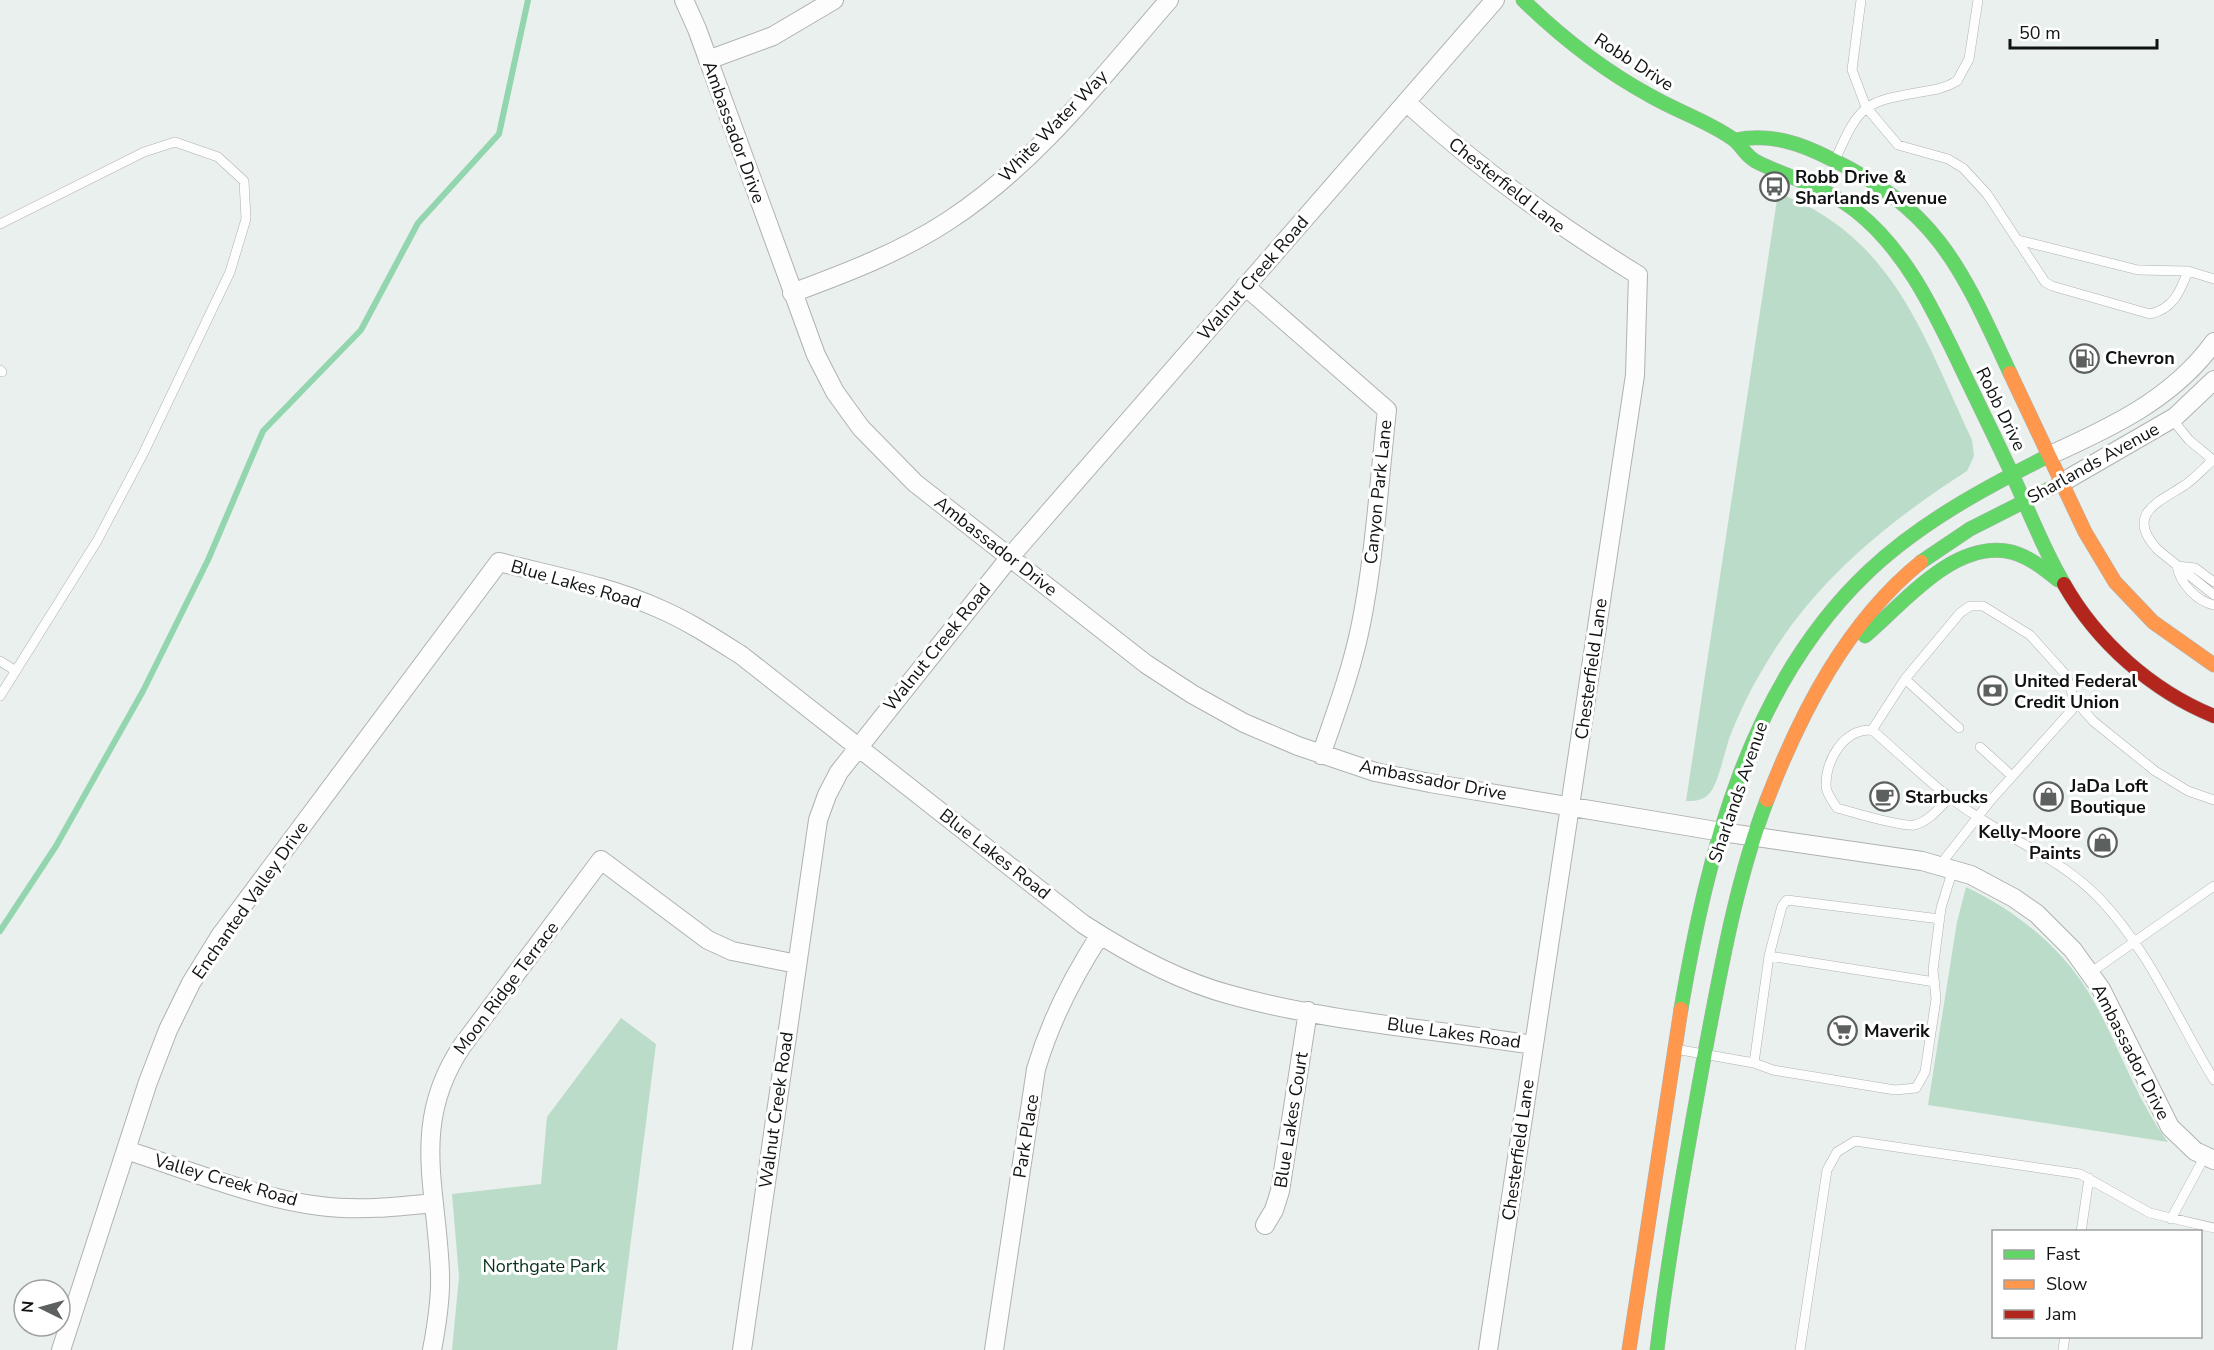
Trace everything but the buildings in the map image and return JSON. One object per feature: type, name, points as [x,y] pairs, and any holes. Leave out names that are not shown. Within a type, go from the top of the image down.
[{"type":"main road","name":"Robb Drive","points":[[1523,0],[1596,62],[1648,95],[1735,140],[1744,154],[1758,163],[1822,188],[1856,211],[1907,266],[1931,305],[2012,474],[2049,559],[2063,584],[2095,627],[2141,675],[2192,707],[2214,716]]},
{"type":"main road","name":"Robb Drive","points":[[1735,140],[1753,135],[1773,136],[1835,160],[1867,176],[1903,203],[1941,241],[1957,263],[2061,483],[2103,566],[2123,593],[2166,635],[2214,665]]},
{"type":"main road","name":"Sharlands Avenue","points":[[1629,1350],[1674,1049],[1697,920],[1722,832],[1757,729],[1792,663],[1815,632],[1867,573],[1930,521],[2048,456]]},
{"type":"main road","name":"Sharlands Avenue","points":[[1657,1350],[1705,1053],[1730,925],[1754,836],[1790,738],[1804,710],[1836,659],[1878,603],[1905,575],[1952,541],[2061,483]]},
{"type":"main road","points":[[1836,659],[1939,572],[1965,556],[1978,552],[2007,551],[2032,562],[2063,584]]},
{"type":"street","name":"Ambassador Drive","points":[[684,0],[792,293],[816,355],[835,392],[861,428],[915,483],[1146,664],[1192,694],[1244,723],[1322,755],[1375,772],[1722,832],[1947,867],[1994,886],[2037,914],[2073,950],[2090,973],[2111,1009],[2170,1127],[2182,1141],[2210,1158]]},
{"type":"street","points":[[708,60],[773,36],[809,17],[834,0]]},
{"type":"street","name":"White Water Way","points":[[792,293],[863,266],[908,245],[948,221],[990,191],[1061,124],[1169,0]]},
{"type":"street","name":"Walnut Creek Road","points":[[742,1350],[818,820],[831,787],[858,746],[1010,557],[1495,0]]},
{"type":"street","name":"Chesterfield Lane","points":[[1406,102],[1440,134],[1512,191],[1569,233],[1638,275],[1635,375],[1488,1350]]},
{"type":"street","name":"Canyon Park Lane","points":[[1245,286],[1387,410],[1361,624],[1348,678],[1322,755]]},
{"type":"street","name":"Sharlands Avenue","points":[[2048,456],[2161,396],[2190,371],[2214,342]]},
{"type":"street","name":"Sharlands Avenue","points":[[2061,483],[2172,419],[2214,380]]},
{"type":"street","name":"Blue Lakes Road","points":[[499,562],[620,593],[701,629],[741,655],[1100,935],[1184,979],[1229,995],[1308,1011],[1533,1045]]},
{"type":"street","name":"Enchanted Valley Drive","points":[[61,1350],[168,1030],[191,983],[220,936],[499,562]]},
{"type":"street","name":"Moon Ridge Terrace","points":[[432,1350],[439,1313],[441,1275],[429,1150],[430,1121],[438,1092],[449,1065],[601,860],[708,940],[732,951],[797,963]]},
{"type":"street","name":"Park Place","points":[[994,1350],[1036,1069],[1047,1032],[1061,998],[1100,935]]},
{"type":"street","name":"Blue Lakes Court","points":[[1265,1225],[1274,1210],[1280,1191],[1308,1011]]},
{"type":"street","name":"Valley Creek Road","points":[[126,1150],[282,1199],[320,1206],[359,1209],[434,1203]]},
{"type":"lane","points":[[1861,0],[1852,70],[1866,107],[1898,145],[1948,159],[1963,168],[1987,194],[2045,282],[2150,314],[2161,312],[2171,304],[2188,271]]},
{"type":"lane","points":[[1835,160],[1848,130],[1866,107],[1882,99],[1937,89],[1957,81],[1969,59],[1978,0]]},
{"type":"lane","points":[[0,224],[144,152],[175,142],[218,157],[244,181],[246,219],[230,272],[143,454],[97,541],[0,696]]},
{"type":"lane","points":[[2018,240],[2138,270],[2188,271],[2214,279]]},
{"type":"lane","points":[[2172,419],[2181,433],[2213,460],[2186,484],[2158,500],[2149,508],[2145,519],[2150,542],[2214,595]]},
{"type":"lane","points":[[2177,566],[2195,568],[2214,582]]},
{"type":"lane","points":[[2177,566],[2183,583],[2208,603],[2214,605]]},
{"type":"lane","points":[[1951,796],[1927,819],[1913,825],[1868,817],[1837,808],[1826,789],[1829,770],[1838,747],[1849,735],[1872,730],[1905,679],[1960,613],[1970,606],[1983,606],[2030,634],[2066,675],[2078,703],[2093,721],[2155,771],[2188,791],[2214,800]]},
{"type":"lane","points":[[0,662],[15,671]]},
{"type":"lane","points":[[1905,679],[1959,728]]},
{"type":"lane","points":[[1674,1049],[1754,1063],[1773,1070],[1895,1090],[1916,1088],[1922,1082],[1925,1072],[1936,999],[1933,970],[1947,867],[1977,817],[2078,703]]},
{"type":"lane","points":[[1872,730],[1977,817],[2053,860],[2099,899],[2153,972],[2214,1080]]},
{"type":"lane","points":[[1980,747],[2012,776]]},
{"type":"lane","points":[[2090,973],[2214,886]]},
{"type":"lane","points":[[1754,1063],[1769,956],[1782,906],[1787,900],[1940,919]]},
{"type":"lane","points":[[1769,956],[1935,982]]},
{"type":"lane","points":[[1800,1350],[1827,1170],[1837,1152],[1846,1145],[1866,1141],[2065,1171],[2089,1178],[2134,1205],[2171,1219],[2214,1228]]},
{"type":"lane","points":[[2171,1219],[2210,1158]]},
{"type":"lane","points":[[2081,1230],[2089,1178]]},
{"type":"green space","points":[[1778,193],[1818,212],[1850,235],[1878,263],[1900,294],[1938,364],[1972,440],[1974,456],[1967,471],[1906,513],[1878,536],[1825,585],[1801,613],[1780,642],[1748,695],[1732,731],[1719,775],[1712,790],[1703,798],[1686,801]]},
{"type":"green space","points":[[1966,887],[2019,919],[2051,945],[2065,960],[2089,993],[2145,1106],[2168,1142],[1928,1105],[1957,922]]},
{"type":"green space","name":"Northgate Park","points":[[621,1018],[656,1044],[617,1350],[452,1350],[459,1277],[452,1194],[541,1184],[547,1117]]},
{"type":"waterway","points":[[0,931],[56,846],[143,691],[208,560],[263,431],[361,330],[418,223],[499,134],[528,0]]},
{"type":"traffic: fast","points":[[1523,0],[1567,40],[1615,75],[1659,101],[1723,133],[1754,160],[1821,189],[1845,203],[1873,226],[1902,260],[1937,318],[2064,584]]},
{"type":"traffic: fast","points":[[1735,140],[1773,139],[1808,148],[1868,179],[1898,200],[1922,222],[1943,247],[1961,274],[2010,373]]},
{"type":"traffic: fast","points":[[1681,1009],[1705,890],[1721,831],[1740,774],[1764,718],[1793,665],[1828,616],[1869,571],[1889,553],[1954,507],[2048,456]]},
{"type":"traffic: fast","points":[[1921,562],[1970,529],[2061,483]]},
{"type":"traffic: fast","points":[[1865,636],[1929,578],[1966,556],[1986,551],[2006,551],[2034,562],[2058,580]]},
{"type":"traffic: fast","points":[[1657,1350],[1679,1201],[1717,989],[1746,862],[1767,800]]},
{"type":"traffic: slow","points":[[2010,373],[2085,532],[2115,582],[2153,622],[2214,665]]},
{"type":"traffic: slow","points":[[1767,800],[1795,734],[1829,670],[1870,612],[1921,562]]},
{"type":"traffic: slow","points":[[1629,1350],[1681,1009]]},
{"type":"traffic: jam","points":[[2064,584],[2093,626],[2128,662],[2169,693],[2214,716]]},
{"type":"place","name":"Robb Drive & Sharlands Avenue","points":[[1774,187]]},
{"type":"place","name":"Chevron","points":[[2084,358]]},
{"type":"place","name":"United Federal Credit Union","points":[[1993,691]]},
{"type":"place","name":"JaDa Loft Boutique","points":[[2049,796]]},
{"type":"place","name":"Starbucks","points":[[1884,797]]},
{"type":"place","name":"Kelly-Moore Paints","points":[[2102,842]]},
{"type":"place","name":"Maverik","points":[[1843,1031]]}]
